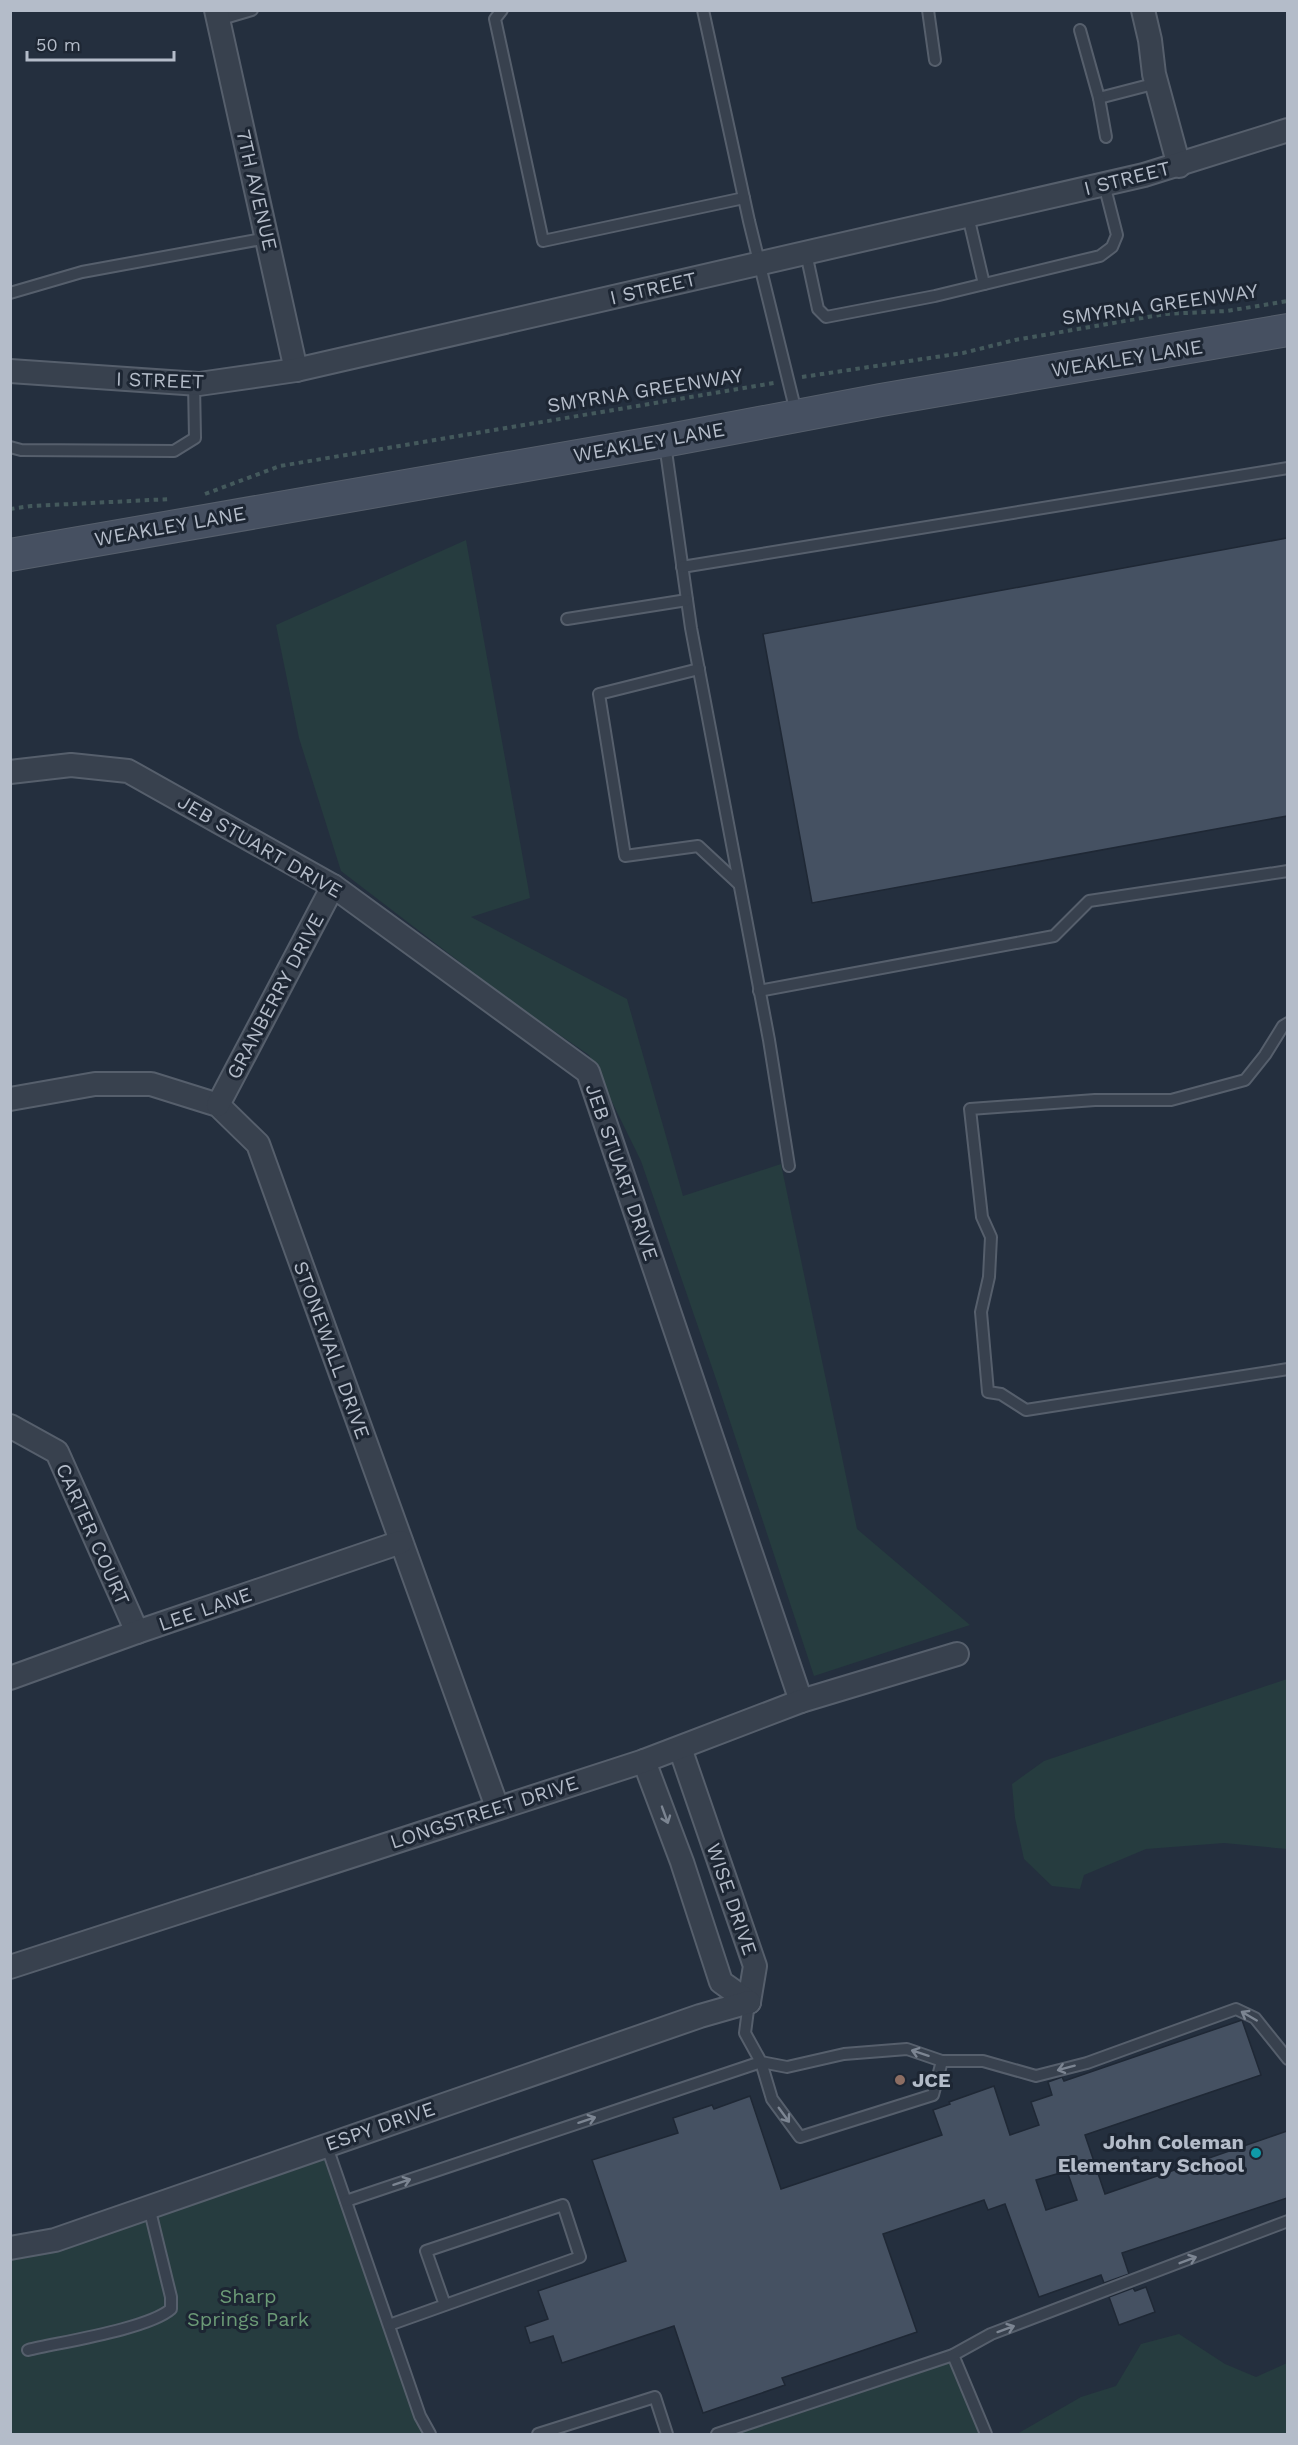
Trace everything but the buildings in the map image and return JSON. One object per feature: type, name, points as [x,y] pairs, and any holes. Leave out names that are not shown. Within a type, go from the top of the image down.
[{"type":"main road","name":"WEAKLEY LANE","points":[[10,555],[1287,330]]},
{"type":"street","points":[[1143,10],[1157,82],[1179,165]]},
{"type":"street","name":"7TH AVENUE","points":[[217,15],[296,370]]},
{"type":"street","name":"I STREET","points":[[10,371],[194,384],[296,370],[1104,184],[1179,165],[1287,130]]},
{"type":"street","name":"JEB STUART DRIVE","points":[[10,772],[71,765],[128,771],[333,886],[588,1072],[801,1701]]},
{"type":"street","name":"GRANBERRY DRIVE","points":[[218,1106],[333,886]]},
{"type":"street","name":"STONEWALL DRIVE","points":[[10,1099],[95,1084],[151,1084],[218,1106],[258,1144],[497,1807]]},
{"type":"street","name":"CARTER COURT","points":[[10,1426],[57,1452],[137,1632]]},
{"type":"street","name":"LEE LANE","points":[[10,1678],[401,1542]]},
{"type":"street","name":"LONGSTREET DRIVE","points":[[10,1967],[644,1761],[801,1701],[957,1654]]},
{"type":"street","name":"WISE DRIVE","points":[[644,1761],[682,1862],[721,1982],[749,2002],[755,1966],[680,1748]]},
{"type":"street","name":"ESPY DRIVE","points":[[10,2248],[55,2240],[326,2144],[700,2016],[749,2002]]},
{"type":"lane","points":[[217,15],[252,10]]},
{"type":"lane","points":[[502,10],[495,19],[543,241],[744,198]]},
{"type":"lane","points":[[703,10],[744,198],[797,416]]},
{"type":"lane","points":[[928,10],[935,60]]},
{"type":"lane","points":[[1080,30],[1099,98],[1106,137]]},
{"type":"lane","points":[[1099,98],[1157,82]]},
{"type":"lane","points":[[806,253],[818,309],[826,317],[984,284],[1100,256],[1112,247],[1117,235],[1104,184]]},
{"type":"lane","points":[[968,216],[984,284]]},
{"type":"lane","points":[[10,293],[82,272],[268,238]]},
{"type":"lane","points":[[10,447],[21,450],[174,451],[195,438],[194,384]]},
{"type":"lane","points":[[664,441],[687,600],[789,1166]]},
{"type":"lane","points":[[682,567],[1287,468]]},
{"type":"lane","points":[[567,619],[687,600]]},
{"type":"lane","points":[[699,669],[599,694],[625,856],[698,846],[739,884]]},
{"type":"lane","points":[[759,991],[1054,936],[1089,901],[1287,872]]},
{"type":"lane","points":[[1287,1023],[1245,1080],[1171,1100],[1095,1100],[970,1108],[982,1217],[991,1237],[989,1277],[981,1312],[988,1392],[1001,1394],[1026,1410],[1287,1369]]},
{"type":"lane","points":[[749,2002],[745,2033],[761,2062],[772,2099],[800,2138],[933,2094],[942,2061]]},
{"type":"lane","points":[[346,2201],[761,2062],[787,2067],[844,2054],[907,2049],[942,2061],[983,2061],[1036,2076],[1087,2062],[1236,2009],[1256,2018],[1287,2059]]},
{"type":"lane","points":[[326,2144],[420,2416],[430,2434]]},
{"type":"lane","points":[[389,2325],[580,2257],[563,2205],[426,2251],[445,2305]]},
{"type":"lane","points":[[28,2350],[144,2323],[164,2315],[171,2309],[171,2297],[149,2206]]},
{"type":"lane","points":[[717,2434],[953,2355],[992,2334],[1287,2222]]},
{"type":"lane","points":[[953,2355],[986,2434]]},
{"type":"lane","points":[[538,2434],[655,2397],[667,2434]]},
{"type":"path","name":"SMYRNA GREENWAY","points":[[201,495],[280,466],[832,371],[963,353],[1015,340],[1165,314],[1227,311],[1287,301]]},
{"type":"path","points":[[10,509],[174,499]]},
{"type":"green space","points":[[466,540],[530,898],[471,917],[627,999],[683,1196],[781,1164],[857,1529],[970,1625],[814,1676],[641,1161],[589,1055],[516,1005],[341,871],[299,738],[276,625]]},
{"type":"green space","points":[[1287,1679],[1287,1849],[1224,1843],[1146,1849],[1084,1875],[1080,1889],[1052,1886],[1024,1859],[1015,1818],[1012,1784],[1044,1761]]},
{"type":"green space","name":"Sharp Springs Park","points":[[326,2144],[430,2434],[11,2434],[11,2248]]},
{"type":"green space","points":[[1179,2334],[1225,2364],[1256,2377],[1287,2363],[1287,2434],[1017,2434],[1081,2397],[1116,2386],[1141,2344]]},
{"type":"green space","points":[[953,2355],[986,2434],[717,2434]]},
{"type":"place","name":"JCE","points":[[900,2080]]},
{"type":"place","name":"John Coleman Elementary School","points":[[1256,2153]]}]
